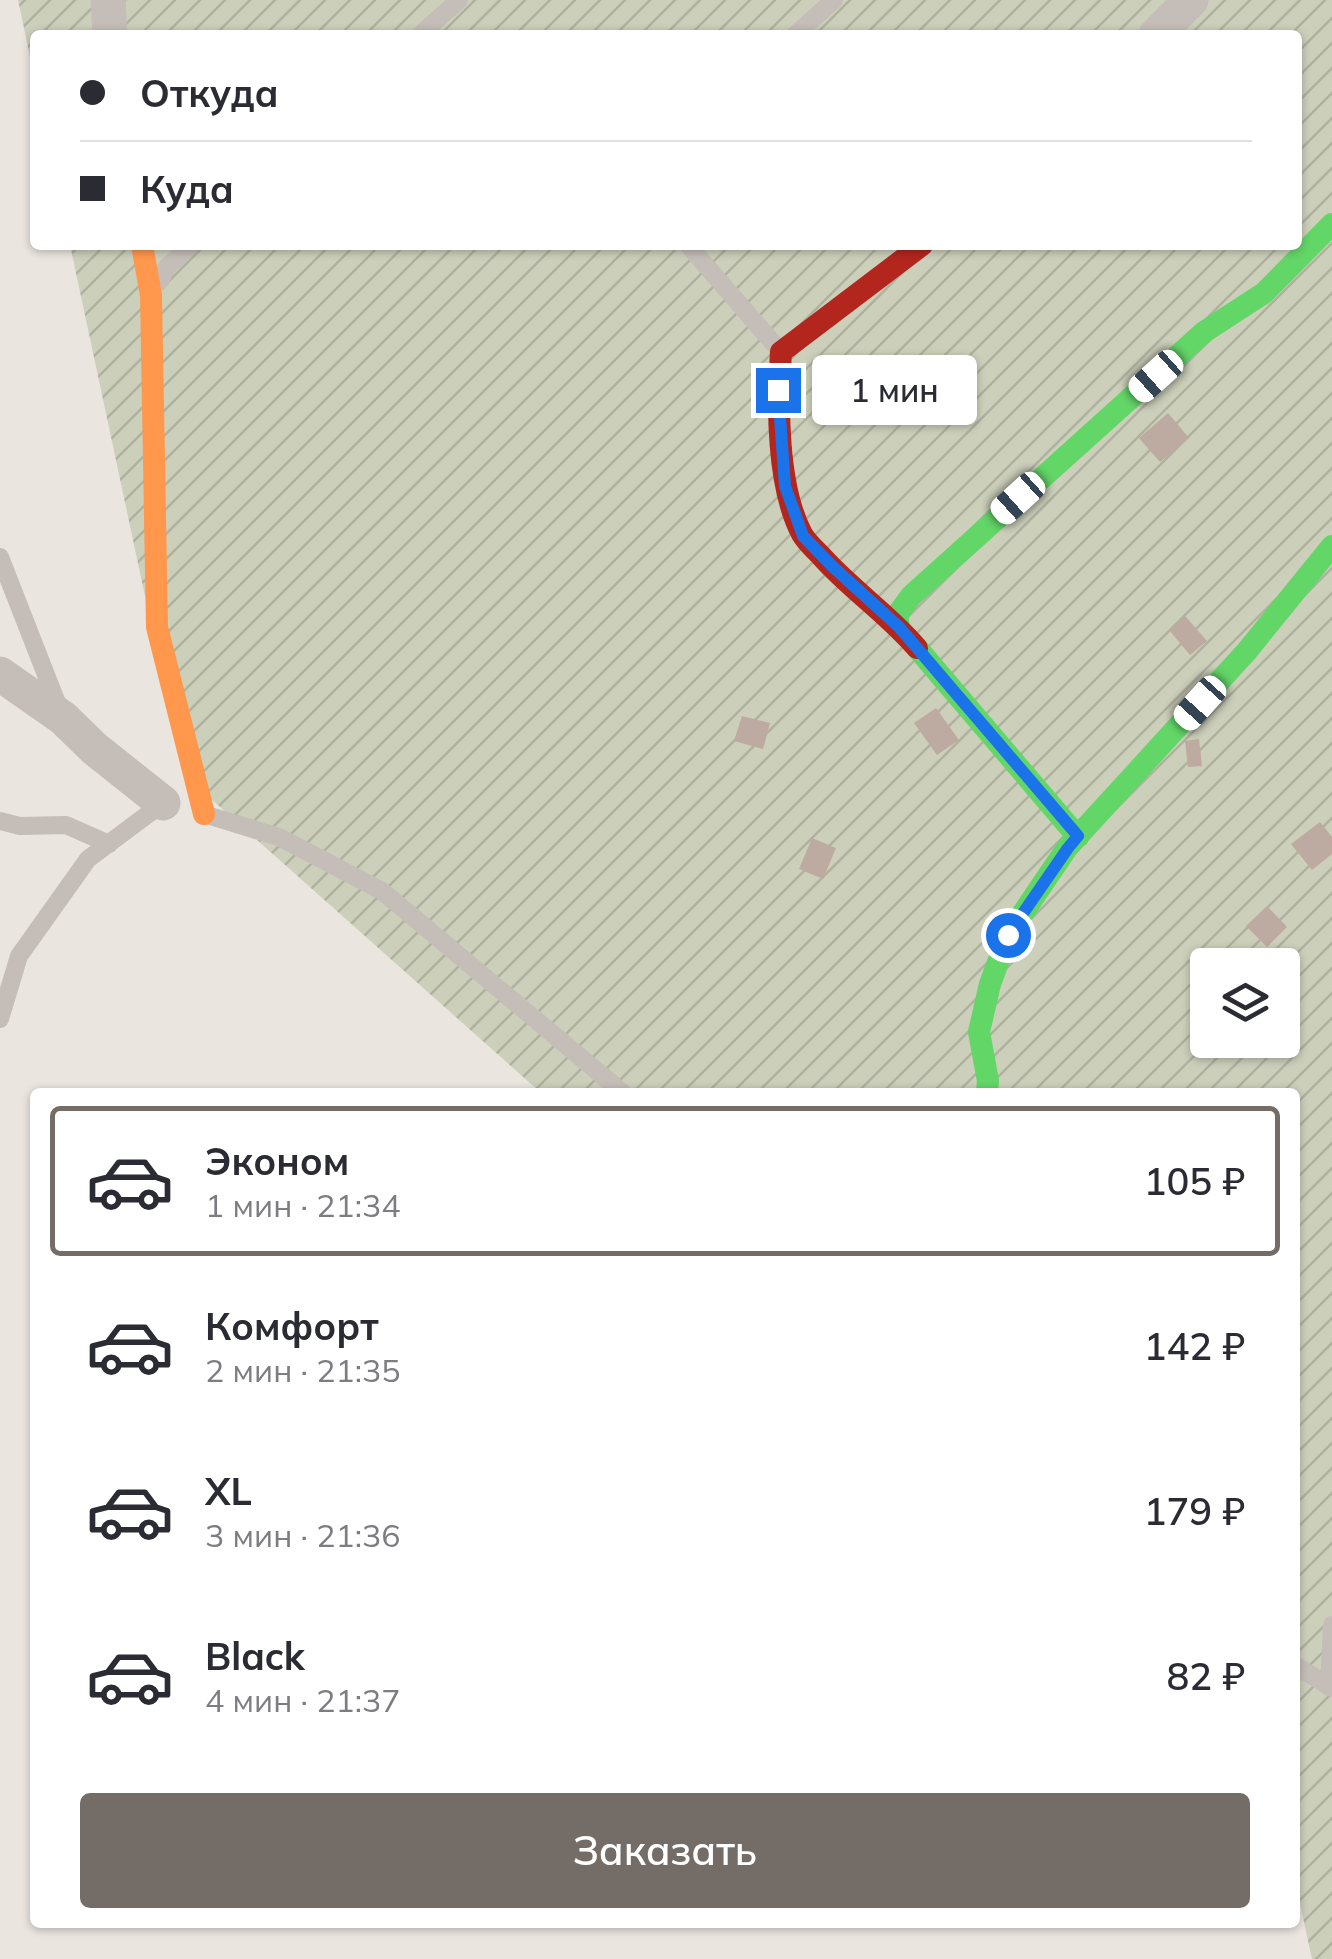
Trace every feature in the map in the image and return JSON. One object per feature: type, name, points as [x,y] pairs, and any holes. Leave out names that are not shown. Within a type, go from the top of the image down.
[{"type":"street","points":[[108,0],[110,30]]},
{"type":"street","points":[[1161,30],[1191,0]]},
{"type":"street","points":[[899,627],[896,615],[911,596],[1204,332],[1264,292],[1332,224]]},
{"type":"street","points":[[143,250],[152,295],[157,627],[204,814]]},
{"type":"street","points":[[915,250],[781,352],[778,390],[785,486],[803,536],[899,627],[1078,836]]},
{"type":"street","points":[[987,1088],[979,1032],[990,984],[1008,935],[1068,848],[1247,651],[1332,546]]},
{"type":"street","points":[[0,674],[63,718],[94,749],[163,802]]},
{"type":"lane","points":[[425,30],[458,0]]},
{"type":"lane","points":[[801,30],[834,0]]},
{"type":"lane","points":[[152,295],[167,267],[186,250]]},
{"type":"lane","points":[[692,250],[781,352]]},
{"type":"lane","points":[[0,557],[63,718]]},
{"type":"lane","points":[[0,1018],[20,956],[88,859],[163,802],[279,837],[382,891],[617,1088]]},
{"type":"lane","points":[[0,821],[20,826],[66,825],[109,844]]},
{"type":"lane","points":[[1331,1688],[1332,1625]]},
{"type":"lane","points":[[1300,1669],[1331,1688]]},
{"type":"green space","points":[[18,0],[1332,0],[1332,1959],[1312,1959],[1300,1904],[1300,1088],[536,1088],[183,774],[71,250],[1302,250],[1302,30],[30,30],[30,56]]},
{"type":"building","points":[[1168,413],[1189,438],[1160,462],[1139,438]]},
{"type":"building","points":[[1185,616],[1207,641],[1190,655],[1169,630]]},
{"type":"building","points":[[936,708],[959,740],[937,755],[914,723]]},
{"type":"building","points":[[742,716],[770,723],[763,749],[734,741]]},
{"type":"building","points":[[1199,739],[1202,766],[1188,767],[1185,741]]},
{"type":"building","points":[[1320,822],[1332,837],[1332,854],[1312,870],[1291,844]]},
{"type":"building","points":[[812,838],[836,848],[823,879],[799,869]]},
{"type":"building","points":[[1267,906],[1287,927],[1267,947],[1246,926]]},
{"type":"traffic: fast","points":[[899,627],[897,615],[911,596],[1204,332],[1264,293],[1332,224]]},
{"type":"traffic: fast","points":[[987,1088],[979,1032],[990,984],[1008,935],[1067,848],[1247,651],[1332,546]]},
{"type":"traffic: fast","points":[[917,648],[1078,837]]},
{"type":"traffic: slow","points":[[143,250],[151,295],[157,627],[204,814]]},
{"type":"traffic: jam","points":[[915,250],[781,352],[779,396],[783,470],[802,534],[834,570],[917,648]]},
{"type":"route","points":[[778,390],[785,486],[803,536],[899,627],[1078,836],[1008,935]]}]
